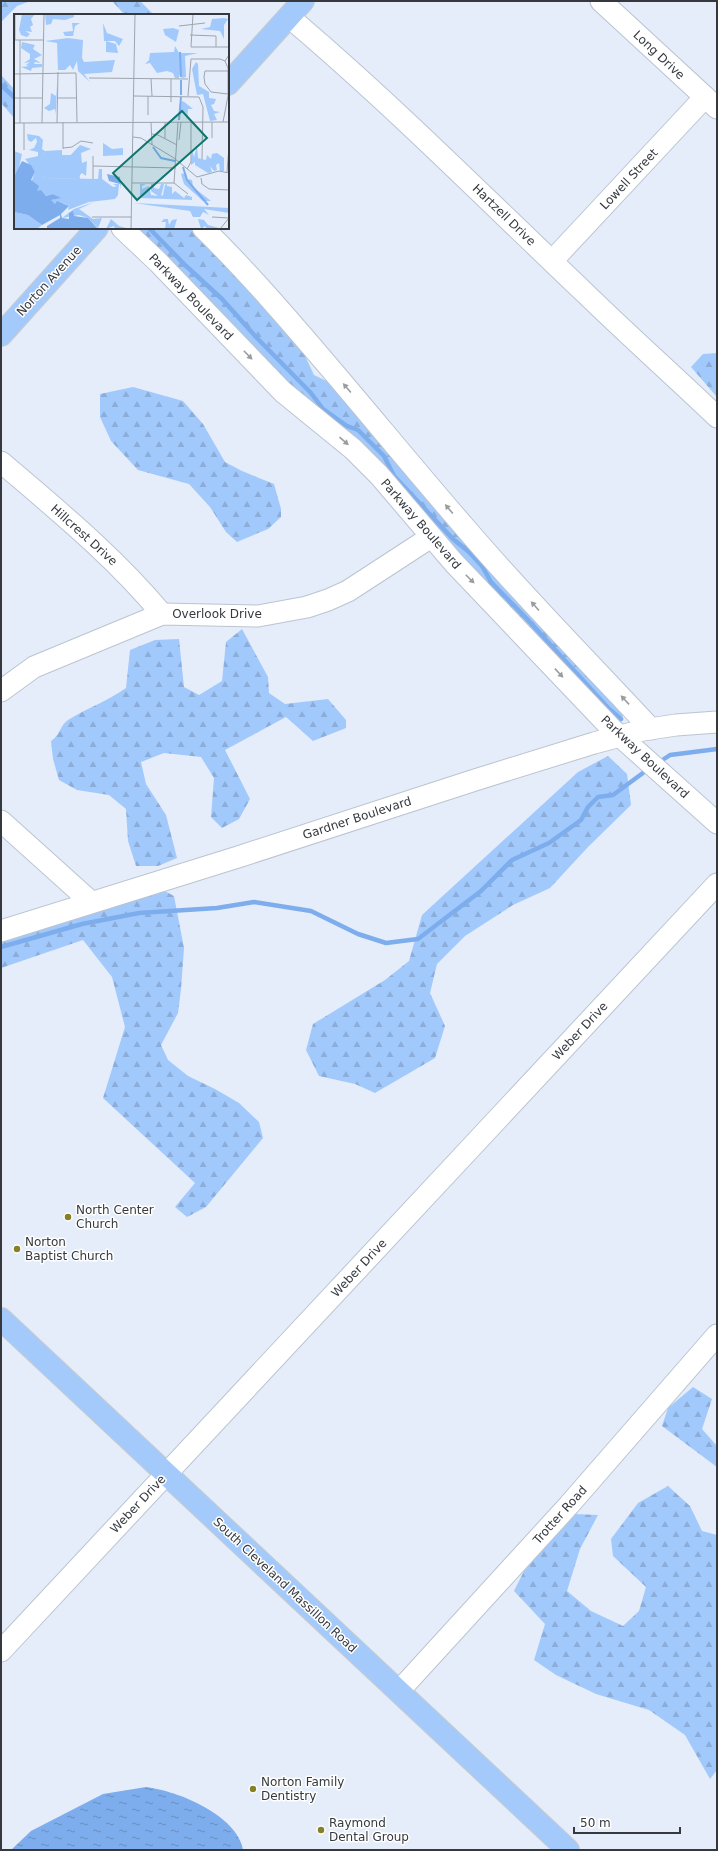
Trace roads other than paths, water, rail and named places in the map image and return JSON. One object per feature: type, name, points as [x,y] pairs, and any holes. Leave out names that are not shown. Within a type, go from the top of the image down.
[{"type":"main road","points":[[229,83],[296,9]]},
{"type":"main road","name":"Norton Avenue","points":[[1,335],[96,229]]},
{"type":"main road","name":"South Cleveland Massillon Road","points":[[1,1320],[568,1850]]},
{"type":"street","name":"Long Drive","points":[[601,1],[711,102]]},
{"type":"street","name":"Hartzell Drive","points":[[296,9],[332,53],[717,417]]},
{"type":"street","name":"Lowell Street","points":[[552,261],[711,102]]},
{"type":"street","name":"Parkway Boulevard","points":[[123,229],[158,262],[283,392],[353,449],[379,475],[454,563],[620,736],[717,823]]},
{"type":"street","name":"Parkway Boulevard","points":[[204,229],[270,299],[469,532],[562,635],[595,668],[651,729]]},
{"type":"street","name":"Hillcrest Drive","points":[[1,462],[110,557],[139,587],[162,614]]},
{"type":"street","name":"Overlook Drive","points":[[1,691],[34,667],[162,614],[258,616],[307,607],[348,591],[431,537]]},
{"type":"street","name":"Gardner Boulevard","points":[[1,931],[91,902],[238,858],[475,780],[620,736],[651,729],[717,722]]},
{"type":"street","points":[[1,821],[91,902]]},
{"type":"street","name":"Weber Drive","points":[[1,1651],[717,884]]},
{"type":"street","name":"Trotter Road","points":[[398,1691],[569,1505],[717,1335]]},
{"type":"water","points":[[146,1787],[159,1789],[189,1799],[218,1816],[230,1826],[238,1837],[243,1850],[11,1850],[31,1831],[103,1794]]},
{"type":"waterway","points":[[1,85],[14,97]]},
{"type":"waterway","points":[[150,229],[185,265],[222,299],[257,338],[311,393],[323,409],[347,426],[358,430],[384,456],[394,476],[453,539],[469,552],[482,566],[491,582],[528,620],[609,709],[621,719]]},
{"type":"waterway","points":[[661,761],[670,755],[717,749]]},
{"type":"waterway","points":[[1,947],[82,924],[139,913],[217,908],[254,902],[311,911],[358,934],[386,943],[418,939],[481,891],[512,860],[549,843],[581,820],[588,807],[598,797],[613,795],[647,770]]},
{"type":"place","name":"North Center Church","points":[[68,1217]]},
{"type":"place","name":"Norton Baptist Church","points":[[17,1249]]},
{"type":"place","name":"Norton Family Dentistry","points":[[253,1789]]},
{"type":"place","name":"Raymond Dental Group","points":[[321,1830]]}]
